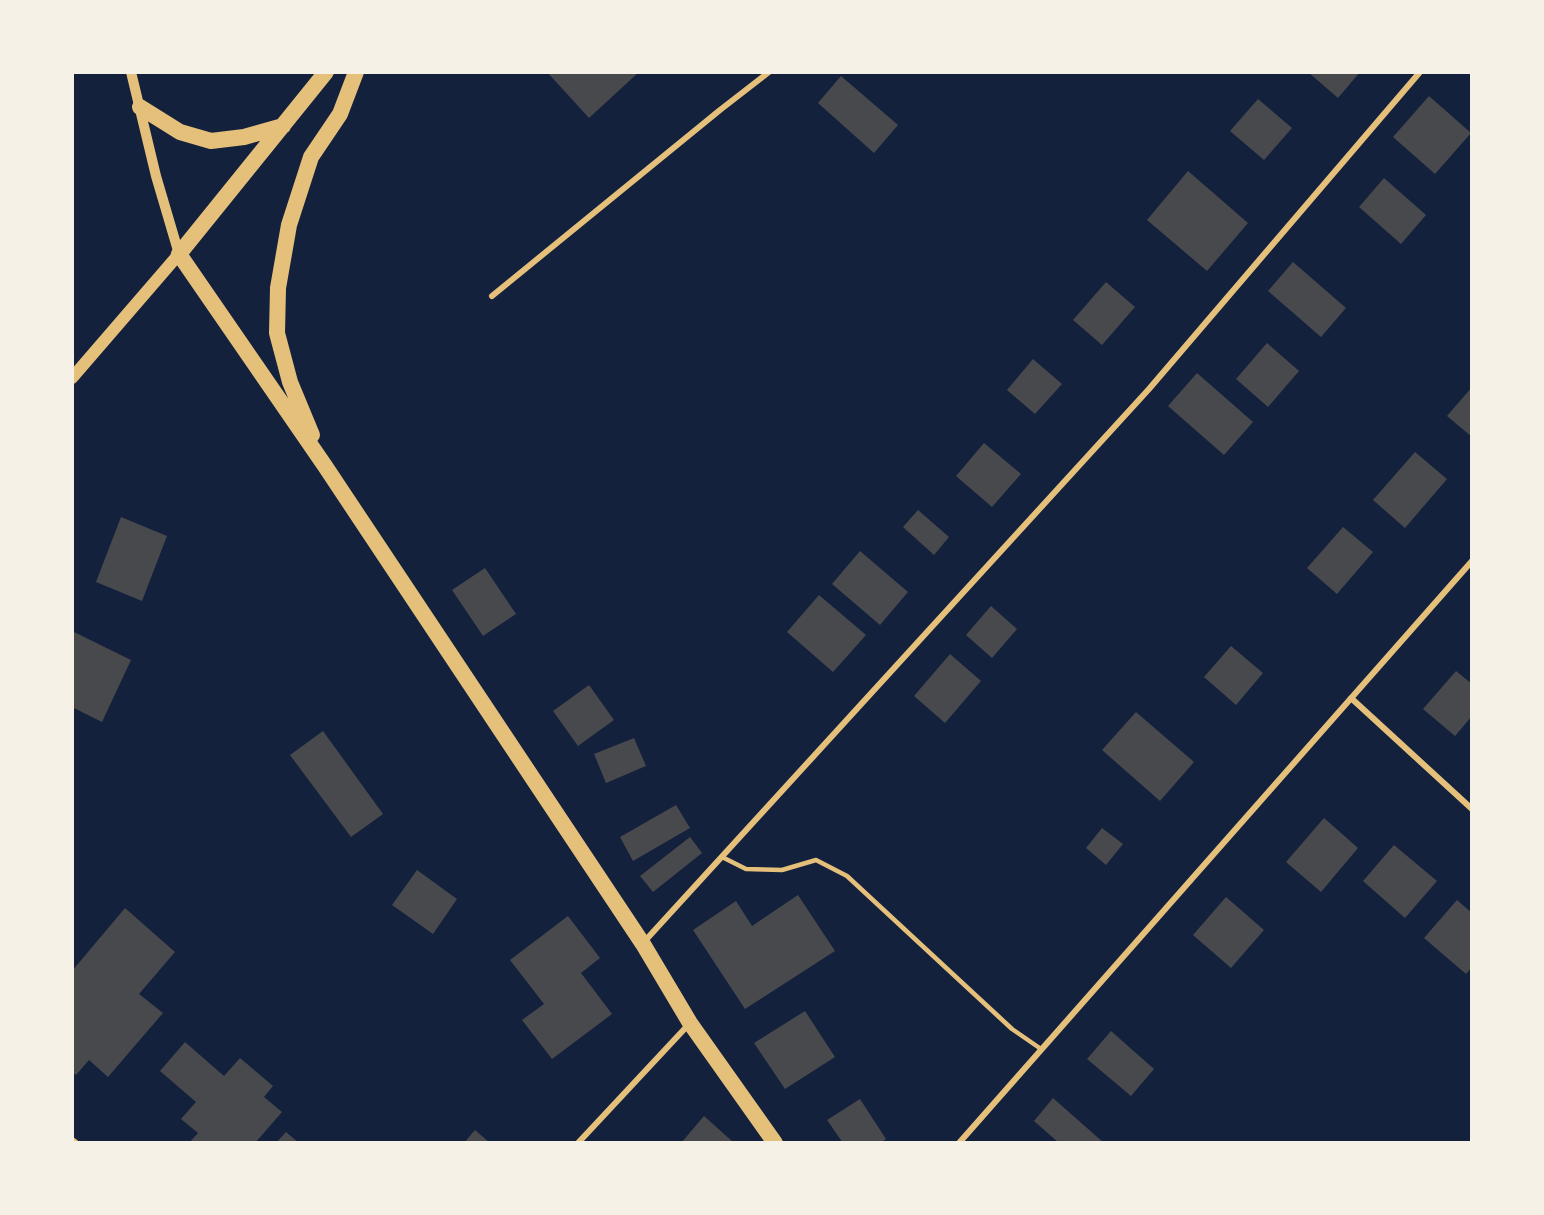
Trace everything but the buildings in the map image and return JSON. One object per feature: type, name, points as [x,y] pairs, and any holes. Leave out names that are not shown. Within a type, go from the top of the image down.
[{"type":"highway","points":[[327,72],[179,254],[325,466],[643,944],[690,1023],[775,1143]]},
{"type":"highway","points":[[325,466],[290,382],[277,333],[278,288],[289,225],[311,157],[340,114],[356,72]]},
{"type":"highway","points":[[140,107],[180,132],[211,141],[244,137],[283,126]]},
{"type":"main road","points":[[72,378],[179,254]]},
{"type":"street","points":[[131,72],[179,254]]},
{"type":"street","points":[[492,296],[770,72]]},
{"type":"street","points":[[643,944],[1149,389],[1420,72]]},
{"type":"street","points":[[959,1143],[1472,561]]},
{"type":"street","points":[[1351,698],[1472,809]]},
{"type":"street","points":[[578,1143],[690,1023]]},
{"type":"street","points":[[72,1140],[76,1143]]},
{"type":"lane","points":[[722,857],[746,869],[782,870],[816,860],[847,876],[1012,1029],[1041,1049]]}]
